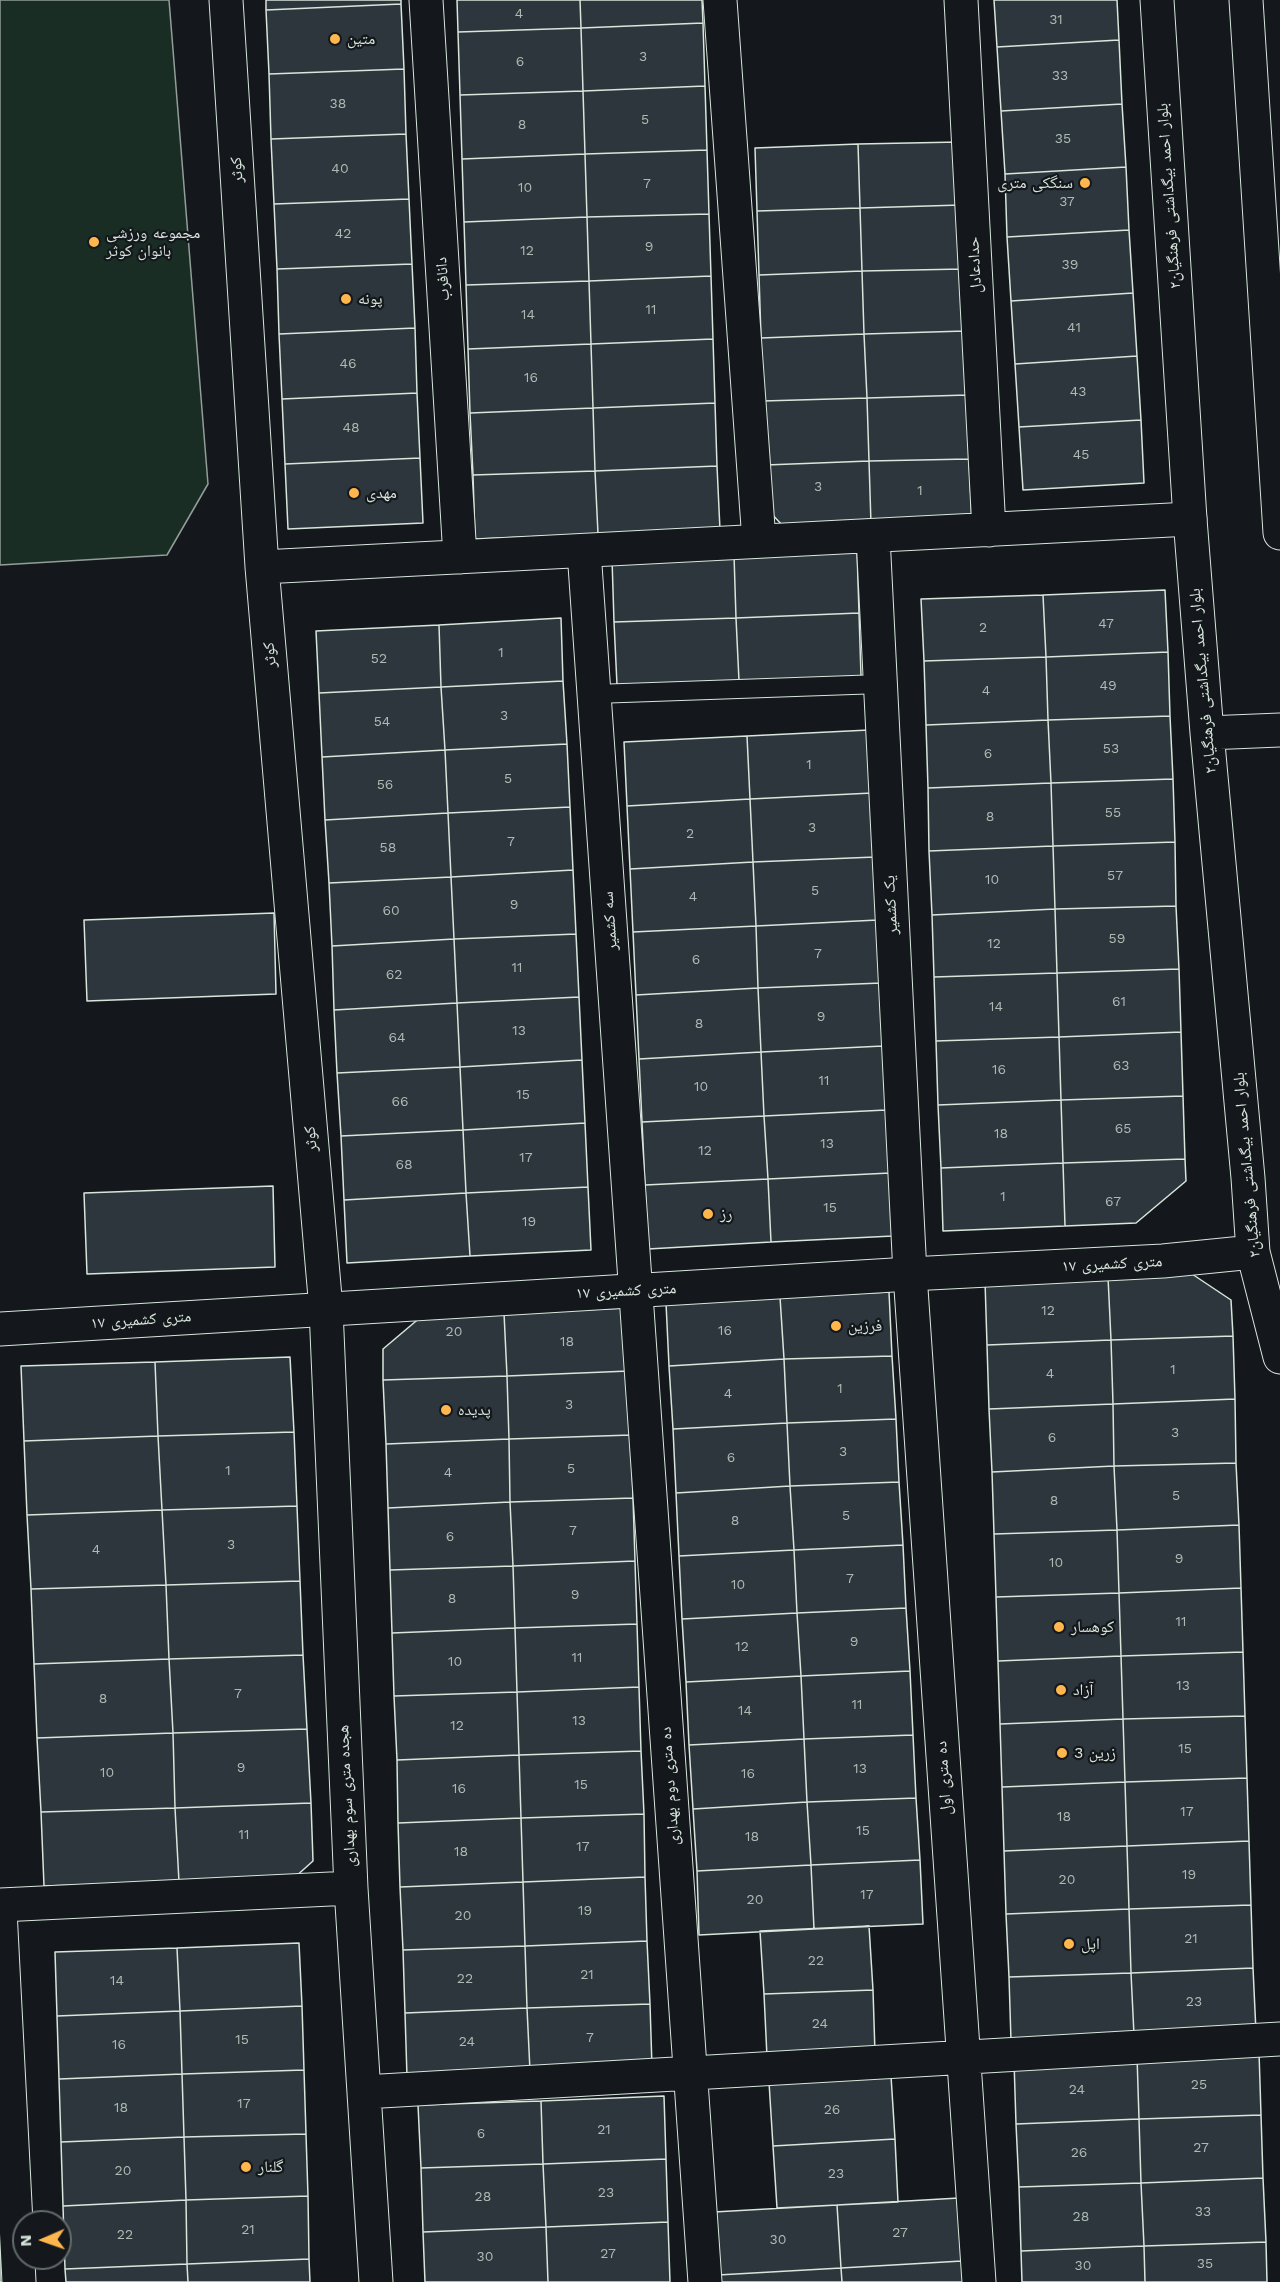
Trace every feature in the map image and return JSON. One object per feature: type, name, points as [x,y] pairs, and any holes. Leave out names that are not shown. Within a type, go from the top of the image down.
[{"type":"street","name":"کوثر","points":[[226,0],[262,567],[326,1309]]},
{"type":"street","name":"دانافرب","points":[[426,0],[460,557]]},
{"type":"street","points":[[720,0],[759,541]]},
{"type":"street","name":"حدادعادل","points":[[961,0],[990,530]]},
{"type":"street","name":"بلوار احمد بیگداشتی فرهنگیان۲","points":[[1157,0],[1190,519],[1253,1252],[1280,1357]]},
{"type":"street","points":[[1246,0],[1276,426],[1280,533]]},
{"type":"street","points":[[262,567],[1190,519]]},
{"type":"street","name":"یک کشمیر","points":[[873,536],[910,1274]]},
{"type":"street","name":"سه کشمیر","points":[[584,551],[636,1291]]},
{"type":"street","points":[[1207,733],[1280,730]]},
{"type":"street","name":"۱۷ متری کشمیری","points":[[0,1329],[1163,1261],[1253,1252]]},
{"type":"street","name":"ده متری اول","points":[[910,1274],[979,2282]]},
{"type":"street","name":"ده متری دوم بهداری","points":[[636,1291],[705,2282]]},
{"type":"street","name":"هجده متری سوم بهداری","points":[[326,1309],[351,1888],[376,2282]]},
{"type":"street","points":[[0,1905],[351,1888]]},
{"type":"street","points":[[0,1910],[19,2282]]},
{"type":"street","points":[[364,2092],[1280,2039]]},
{"type":"lane","points":[[595,694],[880,684]]},
{"type":"green space","name":"مجموعه ورزشی بانوان کوثر","points":[[0,0],[169,0],[208,484],[167,555],[0,565]]},
{"type":"building","points":[[266,0],[401,0],[401,4],[266,10]]},
{"type":"building","points":[[457,0],[580,0],[581,28],[458,32]]},
{"type":"building","points":[[580,0],[702,0],[703,23],[581,28]]},
{"type":"building","points":[[994,0],[1117,0],[1119,40],[997,47]]},
{"type":"building","name":"متین","points":[[401,4],[404,69],[269,74],[266,10]]},
{"type":"building","points":[[703,23],[705,86],[583,91],[581,28]]},
{"type":"building","points":[[581,28],[583,91],[460,95],[458,32]]},
{"type":"building","points":[[1119,40],[1122,104],[1001,111],[997,47]]},
{"type":"building","points":[[404,69],[406,134],[271,139],[269,74]]},
{"type":"building","points":[[705,86],[707,150],[585,154],[583,91]]},
{"type":"building","points":[[583,91],[585,154],[462,159],[460,95]]},
{"type":"building","points":[[1122,104],[1126,167],[1005,174],[1001,111]]},
{"type":"building","points":[[406,134],[409,199],[274,204],[271,139]]},
{"type":"building","points":[[959,142],[961,205],[860,208],[858,144]]},
{"type":"building","points":[[858,144],[860,208],[757,211],[755,148]]},
{"type":"building","points":[[707,150],[709,214],[587,217],[585,154]]},
{"type":"building","points":[[585,154],[587,217],[464,222],[462,159]]},
{"type":"building","points":[[1126,167],[1129,230],[1007,237],[1005,174]]},
{"type":"building","points":[[409,199],[412,264],[277,269],[274,204]]},
{"type":"building","points":[[961,205],[963,269],[862,271],[860,208]]},
{"type":"building","points":[[860,208],[862,271],[759,275],[757,211]]},
{"type":"building","points":[[709,214],[711,276],[589,281],[587,217]]},
{"type":"building","points":[[587,217],[589,281],[466,285],[464,222]]},
{"type":"building","points":[[1129,230],[1133,293],[1011,301],[1007,237]]},
{"type":"building","name":"پونه","points":[[412,264],[415,328],[279,334],[277,269]]},
{"type":"building","points":[[963,269],[965,331],[864,334],[862,271]]},
{"type":"building","points":[[862,271],[864,334],[761,338],[759,275]]},
{"type":"building","points":[[711,276],[713,339],[591,344],[589,281]]},
{"type":"building","points":[[589,281],[591,344],[468,349],[466,285]]},
{"type":"building","points":[[1133,293],[1137,356],[1015,364],[1011,301]]},
{"type":"building","points":[[415,328],[417,393],[282,399],[279,334]]},
{"type":"building","points":[[965,331],[967,395],[867,398],[864,334]]},
{"type":"building","points":[[864,334],[867,398],[763,401],[761,338]]},
{"type":"building","points":[[713,339],[715,403],[593,408],[591,344]]},
{"type":"building","points":[[591,344],[593,408],[470,413],[468,349]]},
{"type":"building","points":[[1137,356],[1141,420],[1019,427],[1015,364]]},
{"type":"building","points":[[417,393],[420,458],[285,464],[282,399]]},
{"type":"building","points":[[967,395],[969,459],[869,461],[867,398]]},
{"type":"building","points":[[867,398],[869,461],[766,465],[763,401]]},
{"type":"building","points":[[715,403],[717,466],[595,471],[593,408]]},
{"type":"building","points":[[593,408],[595,471],[473,475],[470,413]]},
{"type":"building","points":[[1141,420],[1144,483],[1023,490],[1019,427]]},
{"type":"building","name":"مهدی","points":[[420,458],[423,523],[288,529],[285,464]]},
{"type":"building","points":[[969,459],[972,521],[871,524],[869,461]]},
{"type":"building","points":[[869,461],[871,524],[784,527],[767,509],[766,465]]},
{"type":"building","points":[[717,466],[720,530],[598,534],[595,471]]},
{"type":"building","points":[[595,471],[598,534],[475,539],[473,475]]},
{"type":"building","points":[[857,550],[859,613],[736,618],[734,555]]},
{"type":"building","points":[[734,555],[736,618],[614,622],[612,559]]},
{"type":"building","points":[[1165,590],[1168,652],[1046,657],[1043,595]]},
{"type":"building","points":[[1043,595],[1046,657],[924,661],[921,599]]},
{"type":"building","points":[[859,613],[861,676],[739,681],[736,618]]},
{"type":"building","points":[[561,618],[563,681],[441,687],[439,625]]},
{"type":"building","points":[[736,618],[739,681],[617,685],[614,622]]},
{"type":"building","points":[[439,625],[441,687],[319,693],[316,631]]},
{"type":"building","points":[[1168,652],[1170,716],[1048,720],[1046,657]]},
{"type":"building","points":[[1046,657],[1048,720],[926,725],[924,661]]},
{"type":"building","points":[[563,681],[567,744],[445,750],[441,687]]},
{"type":"building","points":[[441,687],[445,750],[322,757],[319,693]]},
{"type":"building","points":[[1170,716],[1173,779],[1051,783],[1048,720]]},
{"type":"building","points":[[1048,720],[1051,783],[928,788],[926,725]]},
{"type":"building","points":[[869,730],[872,793],[750,799],[747,736]]},
{"type":"building","points":[[747,736],[750,799],[627,806],[624,742]]},
{"type":"building","points":[[567,744],[570,807],[448,813],[445,750]]},
{"type":"building","points":[[445,750],[448,813],[325,820],[322,757]]},
{"type":"building","points":[[1173,779],[1175,842],[1053,846],[1051,783]]},
{"type":"building","points":[[1051,783],[1053,846],[929,851],[928,788]]},
{"type":"building","points":[[872,793],[875,857],[753,862],[750,799]]},
{"type":"building","points":[[750,799],[753,862],[630,869],[627,806]]},
{"type":"building","points":[[570,807],[573,870],[451,877],[448,813]]},
{"type":"building","points":[[448,813],[451,877],[329,883],[325,820]]},
{"type":"building","points":[[1175,842],[1176,906],[1055,909],[1053,846]]},
{"type":"building","points":[[1053,846],[1055,909],[932,915],[929,851]]},
{"type":"building","points":[[875,857],[878,920],[756,926],[753,862]]},
{"type":"building","points":[[753,862],[756,926],[633,932],[630,869]]},
{"type":"building","points":[[573,870],[576,934],[454,939],[451,877]]},
{"type":"building","points":[[451,877],[454,939],[332,946],[329,883]]},
{"type":"building","points":[[1176,906],[1179,969],[1057,973],[1055,909]]},
{"type":"building","points":[[1055,909],[1057,973],[934,977],[932,915]]},
{"type":"building","points":[[274,913],[276,994],[87,1001],[84,920]]},
{"type":"building","points":[[878,920],[881,983],[758,988],[756,926]]},
{"type":"building","points":[[756,926],[758,988],[636,995],[633,932]]},
{"type":"building","points":[[576,934],[579,997],[457,1003],[454,939]]},
{"type":"building","points":[[454,939],[457,1003],[334,1010],[332,946]]},
{"type":"building","points":[[1179,969],[1181,1032],[1059,1037],[1057,973]]},
{"type":"building","points":[[1057,973],[1059,1037],[936,1041],[934,977]]},
{"type":"building","points":[[881,983],[883,1046],[761,1052],[758,988]]},
{"type":"building","points":[[758,988],[761,1052],[639,1059],[636,995]]},
{"type":"building","points":[[579,997],[582,1060],[460,1067],[457,1003]]},
{"type":"building","points":[[457,1003],[460,1067],[337,1073],[334,1010]]},
{"type":"building","points":[[1181,1032],[1183,1096],[1061,1100],[1059,1037]]},
{"type":"building","points":[[1059,1037],[1061,1100],[938,1105],[936,1041]]},
{"type":"building","points":[[883,1046],[886,1110],[764,1116],[761,1052]]},
{"type":"building","points":[[761,1052],[764,1116],[642,1122],[639,1059]]},
{"type":"building","points":[[582,1060],[585,1123],[463,1130],[460,1067]]},
{"type":"building","points":[[460,1067],[463,1130],[341,1136],[337,1073]]},
{"type":"building","points":[[1183,1096],[1185,1159],[1063,1163],[1061,1100]]},
{"type":"building","points":[[1061,1100],[1063,1163],[941,1168],[938,1105]]},
{"type":"building","points":[[886,1110],[890,1173],[768,1179],[764,1116]]},
{"type":"building","points":[[764,1116],[768,1179],[645,1185],[642,1122]]},
{"type":"building","points":[[585,1123],[588,1187],[466,1193],[463,1130]]},
{"type":"building","points":[[463,1130],[466,1193],[344,1200],[341,1136]]},
{"type":"building","points":[[1185,1159],[1186,1181],[1136,1223],[1065,1226],[1063,1163]]},
{"type":"building","points":[[1063,1163],[1065,1226],[943,1231],[941,1168]]},
{"type":"building","points":[[890,1173],[893,1236],[771,1242],[768,1179]]},
{"type":"building","name":"رز","points":[[768,1179],[771,1242],[648,1249],[645,1185]]},
{"type":"building","points":[[273,1186],[275,1267],[87,1274],[84,1193]]},
{"type":"building","points":[[588,1187],[591,1250],[470,1256],[466,1193]]},
{"type":"building","points":[[466,1193],[470,1256],[347,1263],[344,1200]]},
{"type":"building","points":[[1192,1274],[1231,1300],[1233,1336],[1111,1340],[1108,1277]]},
{"type":"building","points":[[1108,1277],[1111,1340],[987,1345],[985,1281]]},
{"type":"building","name":"فرزین","points":[[889,1292],[892,1356],[784,1359],[780,1297]]},
{"type":"building","points":[[780,1297],[784,1359],[669,1366],[666,1303]]},
{"type":"building","points":[[627,1308],[629,1371],[507,1376],[504,1313]]},
{"type":"building","points":[[504,1313],[507,1376],[383,1380],[383,1349],[422,1316]]},
{"type":"building","points":[[1233,1336],[1235,1399],[1113,1404],[1111,1340]]},
{"type":"building","points":[[1111,1340],[1113,1404],[989,1409],[987,1345]]},
{"type":"building","points":[[892,1356],[896,1419],[787,1423],[784,1359]]},
{"type":"building","points":[[290,1357],[294,1432],[158,1436],[155,1362]]},
{"type":"building","points":[[784,1359],[787,1423],[673,1429],[669,1366]]},
{"type":"building","points":[[155,1362],[158,1436],[24,1441],[21,1366]]},
{"type":"building","points":[[629,1371],[631,1435],[509,1439],[507,1376]]},
{"type":"building","name":"پدیده","points":[[507,1376],[509,1439],[386,1444],[383,1380]]},
{"type":"building","points":[[1235,1399],[1236,1463],[1114,1466],[1113,1404]]},
{"type":"building","points":[[1113,1404],[1114,1466],[992,1472],[989,1409]]},
{"type":"building","points":[[896,1419],[899,1482],[790,1486],[787,1423]]},
{"type":"building","points":[[787,1423],[790,1486],[676,1493],[673,1429]]},
{"type":"building","points":[[294,1432],[297,1506],[162,1510],[158,1436]]},
{"type":"building","points":[[631,1435],[633,1498],[510,1502],[509,1439]]},
{"type":"building","points":[[158,1436],[162,1510],[27,1515],[24,1441]]},
{"type":"building","points":[[509,1439],[510,1502],[388,1508],[386,1444]]},
{"type":"building","points":[[1236,1463],[1239,1525],[1117,1530],[1114,1466]]},
{"type":"building","points":[[1114,1466],[1117,1530],[994,1534],[992,1472]]},
{"type":"building","points":[[899,1482],[903,1545],[794,1550],[790,1486]]},
{"type":"building","points":[[790,1486],[794,1550],[679,1556],[676,1493]]},
{"type":"building","points":[[633,1498],[635,1561],[513,1566],[510,1502]]},
{"type":"building","points":[[510,1502],[513,1566],[390,1570],[388,1508]]},
{"type":"building","points":[[297,1506],[300,1581],[166,1585],[162,1510]]},
{"type":"building","points":[[162,1510],[166,1585],[31,1589],[27,1515]]},
{"type":"building","points":[[1239,1525],[1241,1588],[1119,1593],[1117,1530]]},
{"type":"building","points":[[1117,1530],[1119,1593],[996,1597],[994,1534]]},
{"type":"building","points":[[903,1545],[906,1608],[797,1613],[794,1550]]},
{"type":"building","points":[[794,1550],[797,1613],[682,1619],[679,1556]]},
{"type":"building","points":[[635,1561],[637,1624],[515,1628],[513,1566]]},
{"type":"building","points":[[513,1566],[515,1628],[392,1633],[390,1570]]},
{"type":"building","points":[[300,1581],[303,1655],[169,1659],[166,1585]]},
{"type":"building","points":[[166,1585],[169,1659],[34,1664],[31,1589]]},
{"type":"building","points":[[1241,1588],[1243,1652],[1121,1656],[1119,1593]]},
{"type":"building","name":"کوهسار","points":[[1119,1593],[1121,1656],[998,1661],[996,1597]]},
{"type":"building","points":[[906,1608],[910,1671],[801,1676],[797,1613]]},
{"type":"building","points":[[797,1613],[801,1676],[686,1682],[682,1619]]},
{"type":"building","points":[[637,1624],[639,1687],[517,1692],[515,1628]]},
{"type":"building","points":[[515,1628],[517,1692],[394,1696],[392,1633]]},
{"type":"building","points":[[1243,1652],[1245,1716],[1123,1719],[1121,1656]]},
{"type":"building","points":[[303,1655],[307,1729],[173,1733],[169,1659]]},
{"type":"building","name":"آزاد","points":[[1121,1656],[1123,1719],[1000,1724],[998,1661]]},
{"type":"building","points":[[169,1659],[173,1733],[37,1738],[34,1664]]},
{"type":"building","points":[[910,1671],[913,1735],[804,1739],[801,1676]]},
{"type":"building","points":[[801,1676],[804,1739],[689,1745],[686,1682]]},
{"type":"building","points":[[639,1687],[641,1751],[519,1755],[517,1692]]},
{"type":"building","points":[[517,1692],[519,1755],[397,1760],[394,1696]]},
{"type":"building","points":[[1245,1716],[1247,1778],[1125,1782],[1123,1719]]},
{"type":"building","name":"زرین 3","points":[[1123,1719],[1125,1782],[1002,1787],[1000,1724]]},
{"type":"building","points":[[307,1729],[311,1803],[175,1808],[173,1733]]},
{"type":"building","points":[[173,1733],[175,1808],[41,1812],[37,1738]]},
{"type":"building","points":[[913,1735],[916,1798],[807,1802],[804,1739]]},
{"type":"building","points":[[804,1739],[807,1802],[693,1809],[689,1745]]},
{"type":"building","points":[[641,1751],[644,1814],[521,1818],[519,1755]]},
{"type":"building","points":[[519,1755],[521,1818],[398,1823],[397,1760]]},
{"type":"building","points":[[1247,1778],[1249,1841],[1127,1846],[1125,1782]]},
{"type":"building","points":[[1125,1782],[1127,1846],[1004,1851],[1002,1787]]},
{"type":"building","points":[[916,1798],[920,1860],[811,1865],[807,1802]]},
{"type":"building","points":[[807,1802],[811,1865],[697,1871],[693,1809]]},
{"type":"building","points":[[311,1803],[313,1861],[294,1878],[179,1882],[175,1808]]},
{"type":"building","points":[[175,1808],[179,1882],[44,1886],[41,1812]]},
{"type":"building","points":[[644,1814],[645,1877],[523,1882],[521,1818]]},
{"type":"building","points":[[521,1818],[523,1882],[400,1887],[398,1823]]},
{"type":"building","points":[[1249,1841],[1251,1905],[1129,1909],[1127,1846]]},
{"type":"building","points":[[1127,1846],[1129,1909],[1006,1914],[1004,1851]]},
{"type":"building","points":[[920,1860],[923,1924],[814,1929],[811,1865]]},
{"type":"building","points":[[811,1865],[814,1929],[699,1935],[697,1871]]},
{"type":"building","points":[[645,1877],[647,1941],[525,1946],[523,1882]]},
{"type":"building","points":[[523,1882],[525,1946],[403,1950],[400,1887]]},
{"type":"building","points":[[1251,1905],[1253,1968],[1131,1973],[1129,1909]]},
{"type":"building","name":"اپل","points":[[1129,1909],[1131,1973],[1009,1977],[1006,1914]]},
{"type":"building","points":[[869,1926],[873,1990],[764,1994],[760,1931]]},
{"type":"building","points":[[647,1941],[650,2004],[527,2008],[525,1946]]},
{"type":"building","points":[[299,1943],[302,2006],[180,2011],[177,1948]]},
{"type":"building","points":[[525,1946],[527,2008],[405,2013],[403,1950]]},
{"type":"building","points":[[177,1948],[180,2011],[57,2016],[55,1952]]},
{"type":"building","points":[[1253,1968],[1256,2032],[1134,2035],[1131,1973]]},
{"type":"building","points":[[1131,1973],[1134,2035],[1011,2041],[1009,1977]]},
{"type":"building","points":[[873,1990],[875,2053],[767,2057],[764,1994]]},
{"type":"building","points":[[650,2004],[652,2067],[530,2071],[527,2008]]},
{"type":"building","points":[[302,2006],[304,2070],[182,2074],[180,2011]]},
{"type":"building","points":[[527,2008],[530,2071],[407,2077],[405,2013]]},
{"type":"building","points":[[180,2011],[182,2074],[59,2079],[57,2016]]},
{"type":"building","points":[[1259,2052],[1261,2115],[1139,2119],[1137,2056]]},
{"type":"building","points":[[1137,2056],[1139,2119],[1016,2124],[1014,2061]]},
{"type":"building","points":[[304,2070],[306,2134],[184,2137],[182,2074]]},
{"type":"building","points":[[182,2074],[184,2137],[61,2142],[59,2079]]},
{"type":"building","points":[[891,2076],[895,2139],[773,2146],[769,2082]]},
{"type":"building","points":[[664,2096],[666,2159],[543,2164],[541,2101]]},
{"type":"building","points":[[541,2101],[543,2164],[421,2168],[418,2105]]},
{"type":"building","points":[[1261,2115],[1263,2178],[1141,2183],[1139,2119]]},
{"type":"building","points":[[1139,2119],[1141,2183],[1019,2187],[1016,2124]]},
{"type":"building","name":"گلنار","points":[[306,2134],[308,2196],[186,2200],[184,2137]]},
{"type":"building","points":[[184,2137],[186,2200],[63,2206],[61,2142]]},
{"type":"building","points":[[895,2139],[898,2202],[777,2208],[773,2146]]},
{"type":"building","points":[[666,2159],[668,2222],[546,2227],[543,2164]]},
{"type":"building","points":[[543,2164],[546,2227],[423,2232],[421,2168]]},
{"type":"building","points":[[1263,2178],[1266,2242],[1144,2246],[1141,2183]]},
{"type":"building","points":[[1141,2183],[1144,2246],[1021,2251],[1019,2187]]},
{"type":"building","points":[[308,2196],[309,2259],[187,2264],[186,2200]]},
{"type":"building","points":[[959,2198],[962,2261],[841,2268],[837,2205]]},
{"type":"building","points":[[186,2200],[187,2264],[72,2269],[72,2210],[63,2210],[63,2206]]},
{"type":"building","points":[[837,2205],[841,2268],[718,2275],[714,2212]]},
{"type":"building","points":[[0,2217],[6,2282],[0,2282]]},
{"type":"building","points":[[668,2222],[670,2282],[548,2282],[546,2227]]},
{"type":"building","points":[[546,2227],[548,2282],[425,2282],[423,2232]]},
{"type":"building","points":[[1266,2242],[1267,2282],[1145,2282],[1144,2246]]},
{"type":"building","points":[[1144,2246],[1145,2282],[1022,2282],[1021,2251]]},
{"type":"building","points":[[309,2259],[310,2282],[188,2282],[187,2264]]},
{"type":"building","points":[[962,2261],[964,2282],[842,2282],[841,2268]]},
{"type":"building","points":[[187,2264],[188,2282],[66,2282],[65,2270]]},
{"type":"building","points":[[841,2268],[842,2282],[718,2282],[718,2275]]},
{"type":"place","name":"متین","points":[[335,39]]},
{"type":"place","name":"سنگکی متری","points":[[1085,183]]},
{"type":"place","name":"مجموعه ورزشی بانوان کوثر","points":[[94,242]]},
{"type":"place","name":"پونه","points":[[346,299]]},
{"type":"place","name":"مهدی","points":[[354,493]]},
{"type":"place","name":"رز","points":[[708,1214]]},
{"type":"place","name":"فرزین","points":[[836,1326]]},
{"type":"place","name":"پدیده","points":[[446,1410]]},
{"type":"place","name":"کوهسار","points":[[1059,1627]]},
{"type":"place","name":"آزاد","points":[[1061,1690]]},
{"type":"place","name":"زرین 3","points":[[1062,1753]]},
{"type":"place","name":"اپل","points":[[1069,1944]]},
{"type":"place","name":"گلنار","points":[[246,2167]]}]
